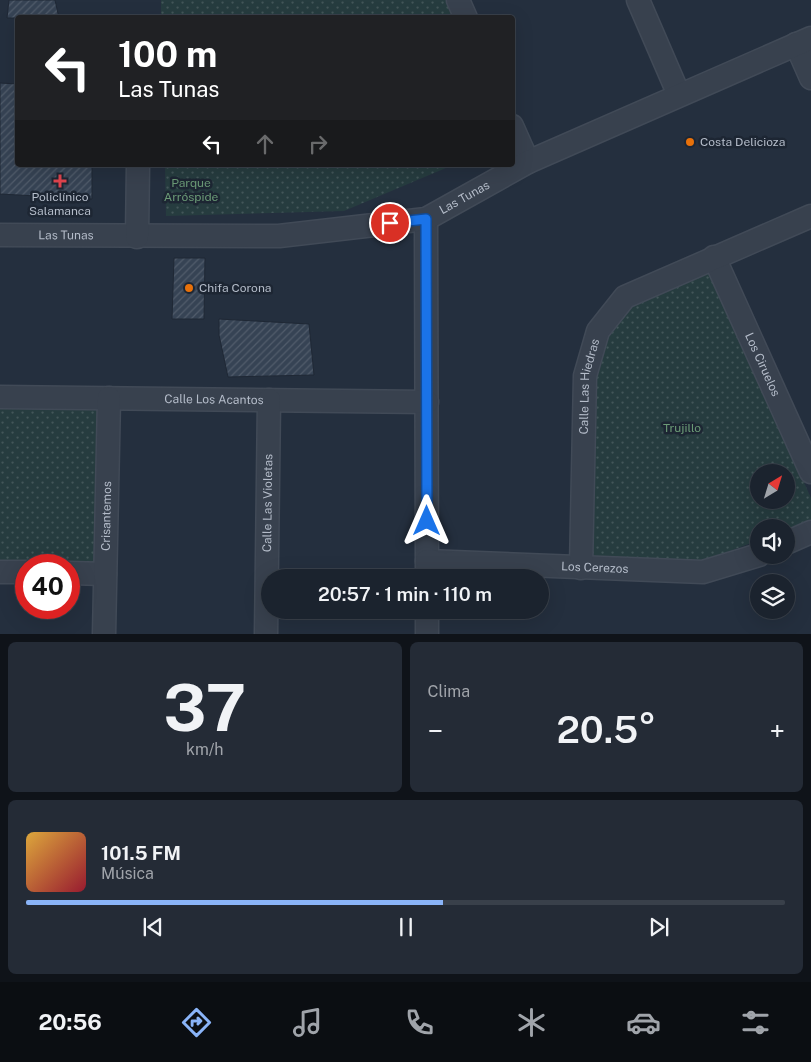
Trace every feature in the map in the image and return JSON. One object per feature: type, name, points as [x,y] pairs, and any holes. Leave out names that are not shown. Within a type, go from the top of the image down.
[{"type":"street","points":[[458,0],[465,15]]},
{"type":"street","points":[[638,0],[679,96]]},
{"type":"street","points":[[803,41],[811,78]]},
{"type":"street","name":"Las Tunas","points":[[0,235],[279,236],[426,219],[528,162],[803,41]]},
{"type":"street","points":[[515,133],[528,162]]},
{"type":"street","points":[[137,236],[138,167]]},
{"type":"street","name":"Calle Las Hiedras","points":[[582,568],[585,376],[598,332],[625,297],[811,216]]},
{"type":"street","points":[[426,219],[427,569]]},
{"type":"street","name":"Los Ciruelos","points":[[714,257],[811,472]]},
{"type":"street","name":"Calle Los Acantos","points":[[0,397],[426,402]]},
{"type":"street","name":"Crisantemos","points":[[104,634],[109,398]]},
{"type":"street","name":"Calle Las Violetas","points":[[266,634],[269,400]]},
{"type":"street","points":[[795,539],[811,532]]},
{"type":"street","name":"Los Cerezos","points":[[427,569],[582,568],[704,572],[750,558]]},
{"type":"street","points":[[0,572],[15,572]]},
{"type":"street","points":[[80,573],[105,574]]},
{"type":"street","points":[[427,619],[427,634]]},
{"type":"green space","points":[[161,0],[447,0],[453,15],[161,15]]},
{"type":"green space","name":"Parque Arróspide","points":[[165,167],[448,167],[344,211],[166,216]]},
{"type":"green space","name":"Trujillo","points":[[709,269],[811,498],[811,520],[795,526],[795,519],[750,519],[750,543],[701,562],[592,560],[596,374],[606,334],[629,302]]},
{"type":"green space","points":[[0,402],[101,404],[99,570],[80,567],[80,554],[15,554],[15,567],[0,567]]},
{"type":"building","points":[[9,0],[55,0],[58,15],[15,15],[15,18],[7,18]]},
{"type":"building","points":[[0,83],[15,84],[15,167],[92,167],[92,199],[0,194]]},
{"type":"building","name":"Chifa Corona","points":[[174,258],[205,258],[204,319],[172,319]]},
{"type":"building","points":[[219,319],[309,324],[314,375],[228,377],[219,335]]},
{"type":"place","name":"Costa Delicioza","points":[[690,142]]},
{"type":"place","name":"Policlínico Salamanca","points":[[60,181]]},
{"type":"place","name":"Chifa Corona","points":[[189,288]]},
{"type":"route","points":[[390,223],[426,219],[427,521]]}]
